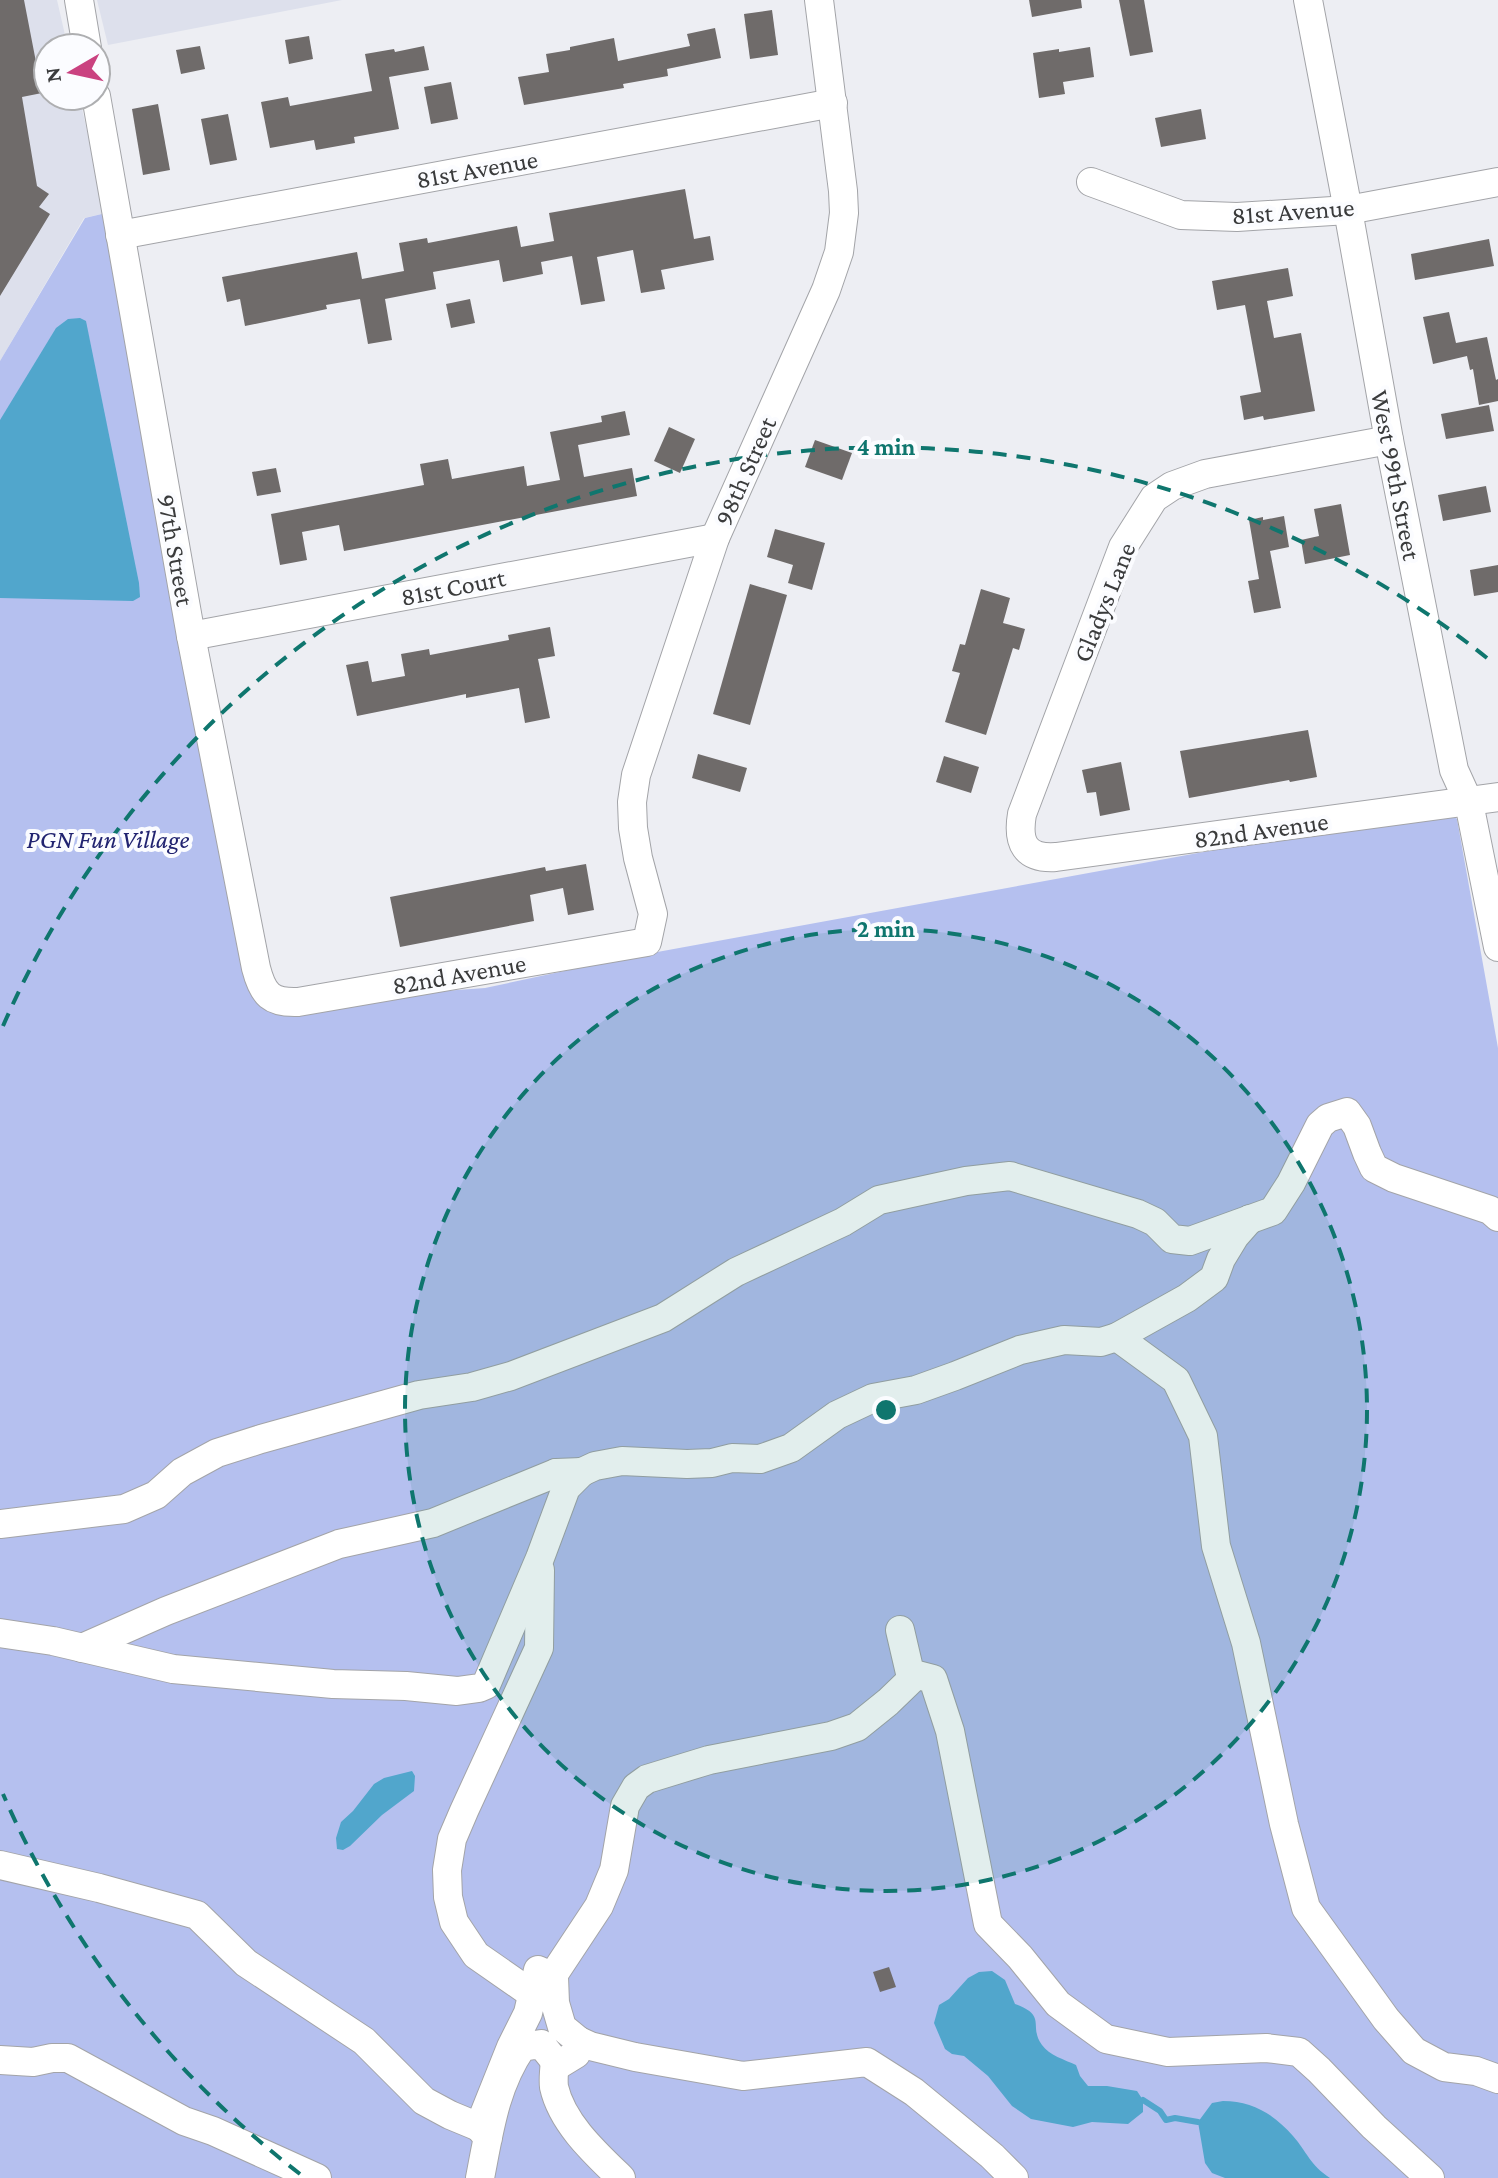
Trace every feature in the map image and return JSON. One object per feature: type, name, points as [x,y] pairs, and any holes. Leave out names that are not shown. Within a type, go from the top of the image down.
[{"type":"street","points":[[79,0],[84,32]]},
{"type":"street","name":"98th Street","points":[[647,942],[653,914],[633,828],[632,802],[636,775],[715,538],[826,290],[839,252],[844,213],[843,191],[819,0]]},
{"type":"street","name":"West 99th Street","points":[[1308,0],[1454,770],[1469,803],[1498,947]]},
{"type":"street","name":"81st Avenue","points":[[120,235],[833,103]]},
{"type":"street","name":"97th Street","points":[[99,112],[191,636],[256,968],[265,992],[272,998]]},
{"type":"street","name":"81st Avenue","points":[[1091,182],[1181,215],[1237,217],[1348,210],[1498,182]]},
{"type":"street","name":"Gladys Lane","points":[[1026,848],[1021,837],[1022,814],[1123,547],[1154,498],[1172,486],[1205,474],[1389,440]]},
{"type":"street","name":"81st Court","points":[[191,636],[715,538]]},
{"type":"street","name":"82nd Avenue","points":[[1026,848],[1043,858],[1056,857],[1498,797]]},
{"type":"street","name":"82nd Avenue","points":[[272,998],[279,1002],[298,1002],[647,942]]},
{"type":"street","points":[[0,1524],[124,1509],[156,1495],[182,1472],[217,1453],[419,1395],[472,1387],[511,1376],[663,1318],[736,1272],[843,1222],[879,1200],[966,1181],[1010,1176],[1138,1214],[1155,1222],[1172,1239],[1190,1241],[1273,1211],[1312,1145],[1320,1125],[1328,1118],[1347,1112],[1357,1126],[1374,1168],[1394,1178],[1490,1210],[1498,1217]]},
{"type":"street","points":[[1117,1344],[1214,1278],[1235,1236],[1251,1218]]},
{"type":"street","points":[[82,1648],[166,1611],[339,1544],[433,1523],[595,1466],[622,1461],[687,1464],[732,1458],[760,1459],[791,1448],[837,1415],[873,1398],[916,1390],[1020,1350],[1064,1340],[1117,1344],[1176,1380],[1203,1436],[1216,1546],[1246,1643],[1284,1824],[1306,1908],[1386,2019],[1414,2051],[1444,2067],[1476,2071],[1498,2079]]},
{"type":"street","points":[[0,1633],[53,1641],[173,1669],[333,1684],[457,1691],[479,1688],[486,1685],[540,1558],[568,1478]]},
{"type":"street","points":[[540,1558],[539,1648],[452,1839],[447,1870],[448,1897],[454,1922],[476,1955],[542,1985]]},
{"type":"street","points":[[900,1630],[910,1673],[933,1679],[950,1731],[988,1924],[1058,2004],[1106,2039],[1168,2052],[1266,2048],[1299,2052],[1430,2178]]},
{"type":"street","points":[[480,2178],[484,2133],[511,2047],[542,1985],[599,1906],[614,1870],[625,1806],[636,1787],[647,1779],[709,1760],[831,1736],[857,1727],[916,1675]]},
{"type":"street","points":[[0,1865],[197,1915],[246,1963],[364,2041],[424,2101],[484,2133]]},
{"type":"street","points":[[542,1985],[554,1977],[555,2003],[562,2027],[579,2041],[635,2057],[743,2076],[867,2062],[914,2092],[1014,2178]]},
{"type":"street","points":[[484,2133],[501,2086],[522,2047],[541,2044],[558,2065],[576,2054],[579,2041]]},
{"type":"street","points":[[0,2060],[33,2062],[59,2050],[68,2058],[184,2121],[317,2178]]},
{"type":"street","points":[[555,2061],[553,2084],[561,2106],[579,2135],[621,2178]]},
{"type":"shaded area","points":[[0,0],[57,0],[64,32],[32,32],[32,112],[83,112],[106,213],[84,218],[0,361]]},
{"type":"shaded area","points":[[97,0],[342,0],[112,44],[112,32],[105,32]]},
{"type":"shaded area","points":[[68,319],[86,321],[140,597],[133,601],[0,598],[0,420],[56,328]]},
{"type":"shaded area","points":[[412,1771],[415,1776],[414,1791],[382,1815],[350,1846],[337,1849],[336,1838],[341,1822],[374,1784],[384,1778]]},
{"type":"shaded area","points":[[992,1971],[1005,1980],[1015,2004],[1034,2017],[1038,2038],[1045,2049],[1076,2065],[1088,2086],[1137,2091],[1143,2100],[1143,2112],[1128,2124],[1092,2122],[1073,2127],[1031,2119],[1012,2106],[988,2076],[964,2056],[945,2049],[934,2023],[939,2005],[949,1999],[968,1978],[979,1972]]},
{"type":"shaded area","points":[[1212,2103],[1244,2103],[1270,2115],[1286,2128],[1313,2163],[1330,2178],[1225,2178],[1212,2173],[1205,2163],[1198,2122]]},
{"type":"green space","name":"PGN Fun Village","points":[[106,213],[254,991],[402,994],[485,988],[630,957],[1417,813],[1449,813],[1457,819],[1498,1048],[1498,2178],[0,2178],[0,361],[85,218]]},
{"type":"building","points":[[0,0],[24,0],[32,41],[32,95],[22,97],[37,186],[49,194],[39,207],[50,214],[0,296]]},
{"type":"building","points":[[1029,0],[1081,0],[1082,8],[1032,17]]},
{"type":"building","points":[[1119,0],[1144,0],[1153,52],[1130,56]]},
{"type":"building","points":[[772,10],[778,55],[750,59],[744,14]]},
{"type":"building","points":[[715,28],[721,58],[667,69],[668,76],[623,84],[624,88],[524,105],[518,77],[549,72],[546,54],[614,38],[618,61],[690,46],[687,34]]},
{"type":"building","points":[[309,36],[313,59],[289,64],[285,40]]},
{"type":"building","points":[[200,46],[205,69],[181,74],[176,50]]},
{"type":"building","points":[[424,46],[429,70],[389,77],[399,129],[354,137],[355,143],[316,150],[314,140],[270,148],[261,102],[288,97],[290,106],[372,91],[365,54]]},
{"type":"building","points":[[1090,47],[1094,77],[1063,82],[1065,94],[1039,98],[1033,53]]},
{"type":"building","points":[[451,82],[458,119],[431,124],[424,87]]},
{"type":"building","points":[[158,104],[170,170],[143,175],[132,109]]},
{"type":"building","points":[[1201,109],[1206,139],[1161,147],[1155,118]]},
{"type":"building","points":[[228,114],[237,160],[210,165],[201,119]]},
{"type":"building","points":[[685,189],[694,239],[710,236],[714,260],[661,270],[665,289],[641,293],[633,250],[597,257],[605,301],[581,305],[572,256],[541,262],[543,274],[503,282],[499,260],[433,272],[436,289],[385,299],[392,340],[368,344],[360,299],[245,326],[240,299],[227,302],[222,277],[357,252],[362,279],[404,271],[399,243],[427,238],[428,243],[517,226],[521,247],[554,241],[549,213]]},
{"type":"building","points":[[1489,239],[1494,266],[1415,280],[1411,254]]},
{"type":"building","points":[[1288,268],[1293,296],[1267,301],[1274,338],[1301,333],[1315,411],[1264,420],[1263,416],[1244,420],[1240,396],[1261,392],[1245,305],[1217,310],[1212,281]]},
{"type":"building","points":[[470,299],[475,323],[451,328],[446,304]]},
{"type":"building","points":[[1449,312],[1456,343],[1487,337],[1498,379],[1498,401],[1479,405],[1473,369],[1470,370],[1467,356],[1433,364],[1423,317]]},
{"type":"building","points":[[1489,405],[1494,431],[1446,439],[1441,414]]},
{"type":"building","points":[[625,411],[630,435],[578,445],[584,477],[632,468],[637,496],[344,551],[339,525],[302,532],[307,560],[280,565],[271,514],[424,485],[420,464],[448,459],[452,479],[524,466],[527,486],[560,480],[550,432],[602,422],[601,416]]},
{"type":"building","points":[[669,427],[695,439],[680,473],[654,461]]},
{"type":"building","points":[[815,440],[852,453],[842,480],[805,467]]},
{"type":"building","points":[[276,468],[281,492],[257,496],[252,472]]},
{"type":"building","points":[[1486,486],[1491,512],[1443,521],[1438,495]]},
{"type":"building","points":[[1341,504],[1350,555],[1305,564],[1301,540],[1319,536],[1314,509]]},
{"type":"building","points":[[1284,516],[1289,547],[1270,551],[1281,608],[1254,613],[1248,581],[1259,579],[1249,520]]},
{"type":"building","points":[[775,529],[825,543],[812,590],[788,583],[793,565],[767,557]]},
{"type":"building","points":[[1498,565],[1498,592],[1474,596],[1470,570]]},
{"type":"building","points":[[750,584],[787,595],[750,725],[713,714]]},
{"type":"building","points":[[981,589],[1010,598],[1003,623],[1025,629],[1019,650],[1013,648],[986,735],[945,722],[960,673],[952,671],[960,644],[965,645]]},
{"type":"building","points":[[550,627],[555,656],[538,659],[550,718],[525,723],[519,688],[466,698],[466,694],[357,716],[346,665],[368,661],[372,682],[405,676],[401,654],[429,649],[430,655],[509,640],[508,635]]},
{"type":"building","points":[[1308,730],[1317,777],[1189,798],[1180,751]]},
{"type":"building","points":[[698,754],[747,768],[740,792],[692,778]]},
{"type":"building","points":[[944,756],[979,767],[971,793],[936,782]]},
{"type":"building","points":[[1121,762],[1130,810],[1100,816],[1096,792],[1087,793],[1082,770]]},
{"type":"building","points":[[586,864],[594,910],[568,915],[563,888],[530,895],[534,921],[400,947],[390,897],[545,867],[546,871]]},
{"type":"building","points":[[889,1967],[896,1987],[880,1992],[873,1972]]},
{"type":"waterway","points":[[1143,2100],[1160,2111],[1166,2120],[1175,2118],[1198,2122]]}]
